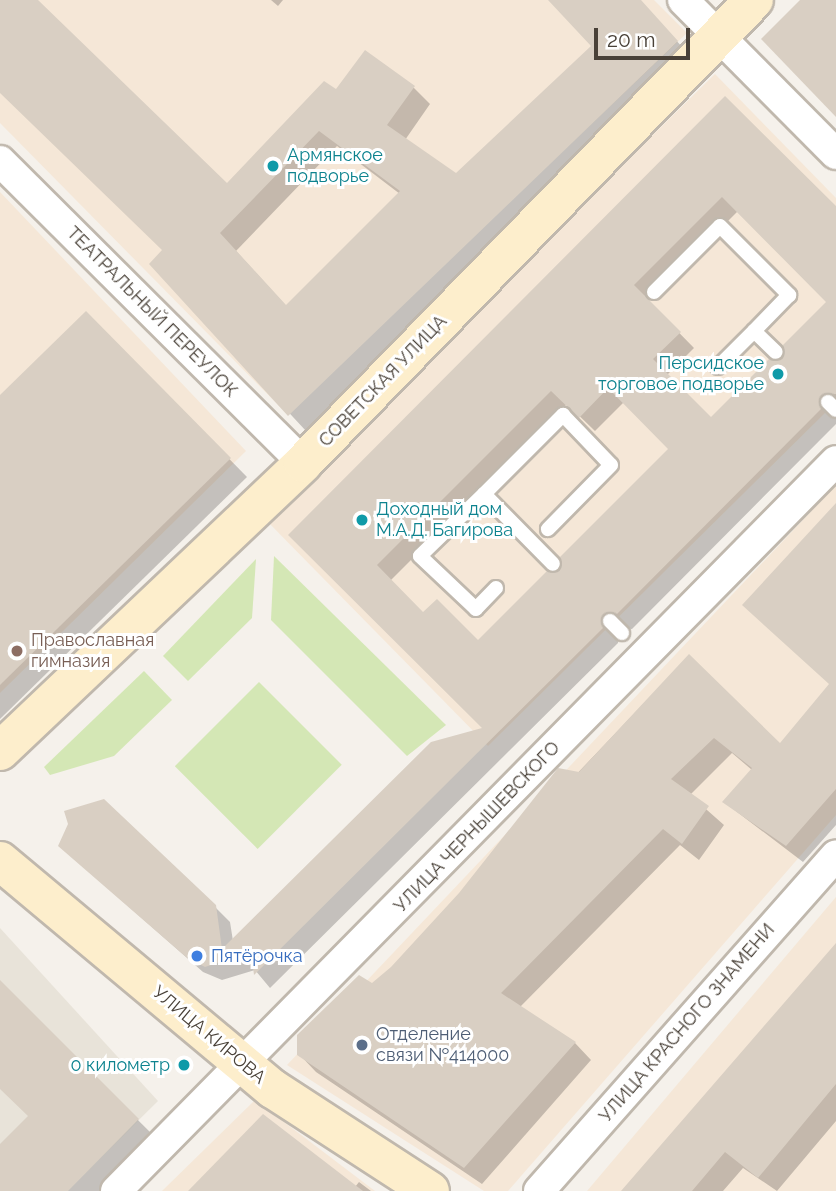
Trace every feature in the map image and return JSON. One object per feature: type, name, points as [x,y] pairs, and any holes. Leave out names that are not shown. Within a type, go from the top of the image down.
[{"type":"street","points":[[682,0],[836,154]]},
{"type":"street","name":"СОВЕТСКАЯ УЛИЦА","points":[[0,751],[303,463],[754,0]]},
{"type":"street","name":"ТЕАТРАЛЬНЫЙ ПЕРЕУЛОК","points":[[0,161],[303,463]]},
{"type":"street","name":"УЛИЦА ЧЕРНЫШЕВСКОГО","points":[[117,1191],[836,461]]},
{"type":"street","name":"УЛИЦА КРАСНОГО ЗНАМЕНИ","points":[[539,1191],[836,855]]},
{"type":"street","name":"УЛИЦА КИРОВА","points":[[0,861],[245,1063],[273,1090],[430,1191]]},
{"type":"lane","points":[[654,292],[720,226],[789,295],[718,367]]},
{"type":"lane","points":[[754,331],[776,352]]},
{"type":"lane","points":[[496,588],[476,609],[421,556],[563,415],[611,465],[548,529]]},
{"type":"lane","points":[[484,494],[553,564]]},
{"type":"lane","points":[[610,621],[622,633]]},
{"type":"shaded area","points":[[0,0],[654,0],[687,33],[287,414],[0,123]]},
{"type":"shaded area","points":[[715,74],[836,198],[836,402],[488,746],[263,517]]},
{"type":"shaded area","points":[[0,192],[246,451],[0,693]]},
{"type":"shaded area","points":[[836,485],[836,815],[508,1191],[484,1191],[287,1065]]},
{"type":"shaded area","points":[[836,897],[836,1191],[587,1191]]},
{"type":"shaded area","points":[[0,928],[158,1101],[67,1191],[0,1191]]},
{"type":"shaded area","points":[[255,1100],[375,1191],[162,1191]]},
{"type":"green space","points":[[274,556],[446,725],[407,756],[271,620]]},
{"type":"green space","points":[[256,559],[252,618],[188,681],[163,656]]},
{"type":"green space","points":[[144,671],[172,700],[114,756],[50,775],[44,767]]},
{"type":"green space","points":[[259,682],[342,765],[258,849],[175,766]]},
{"type":"building","points":[[0,0],[38,0],[227,183],[324,81],[336,89],[365,50],[415,86],[387,125],[456,173],[591,46],[548,0],[641,0],[678,41],[288,416],[149,264],[162,250],[0,93]],"holes":[[[319,131],[400,191],[286,305],[220,233]]]},
{"type":"building","points":[[800,0],[836,0],[836,117],[761,39]]},
{"type":"building","points":[[725,96],[836,206],[836,394],[822,395],[821,409],[617,614],[604,614],[603,628],[254,975],[251,952],[205,967],[186,957],[58,846],[68,824],[64,811],[104,799],[216,905],[222,949],[431,742],[482,728],[288,535]],"holes":[[[722,197],[826,302],[783,345],[782,359],[769,359],[711,417],[653,359],[681,332],[634,285]],[[608,388],[668,449],[560,557],[560,570],[547,571],[478,640],[437,599],[423,612],[377,565],[551,391],[579,418]]]},
{"type":"building","points":[[86,311],[231,458],[0,685],[0,395]]},
{"type":"building","points":[[836,503],[836,789],[786,846],[722,802],[752,768],[714,738],[671,779],[709,806],[682,844],[663,829],[501,993],[576,1042],[464,1168],[297,1055],[297,1035],[359,975],[372,983],[391,967],[459,893],[558,768],[579,772],[689,654],[780,743],[829,684],[742,605]]},
{"type":"building","points":[[836,943],[836,1084],[758,1178],[725,1152],[692,1191],[621,1191]]},
{"type":"building","points":[[0,980],[139,1119],[68,1191],[0,1191],[0,1144],[28,1116],[0,1089]]},
{"type":"building","points":[[263,1114],[363,1191],[188,1191]]},
{"type":"place","name":"Армянское подворье","points":[[273,166]]},
{"type":"place","name":"Персидское торговое подворье","points":[[778,374]]},
{"type":"place","name":"Доходный дом М.А.Д. Багирова","points":[[362,520]]},
{"type":"place","name":"Православная гимназия","points":[[17,651]]},
{"type":"place","name":"Пятёрочка","points":[[197,956]]},
{"type":"place","name":"Отделение связи №414000","points":[[362,1045]]},
{"type":"place","name":"0 километр","points":[[184,1065]]}]
